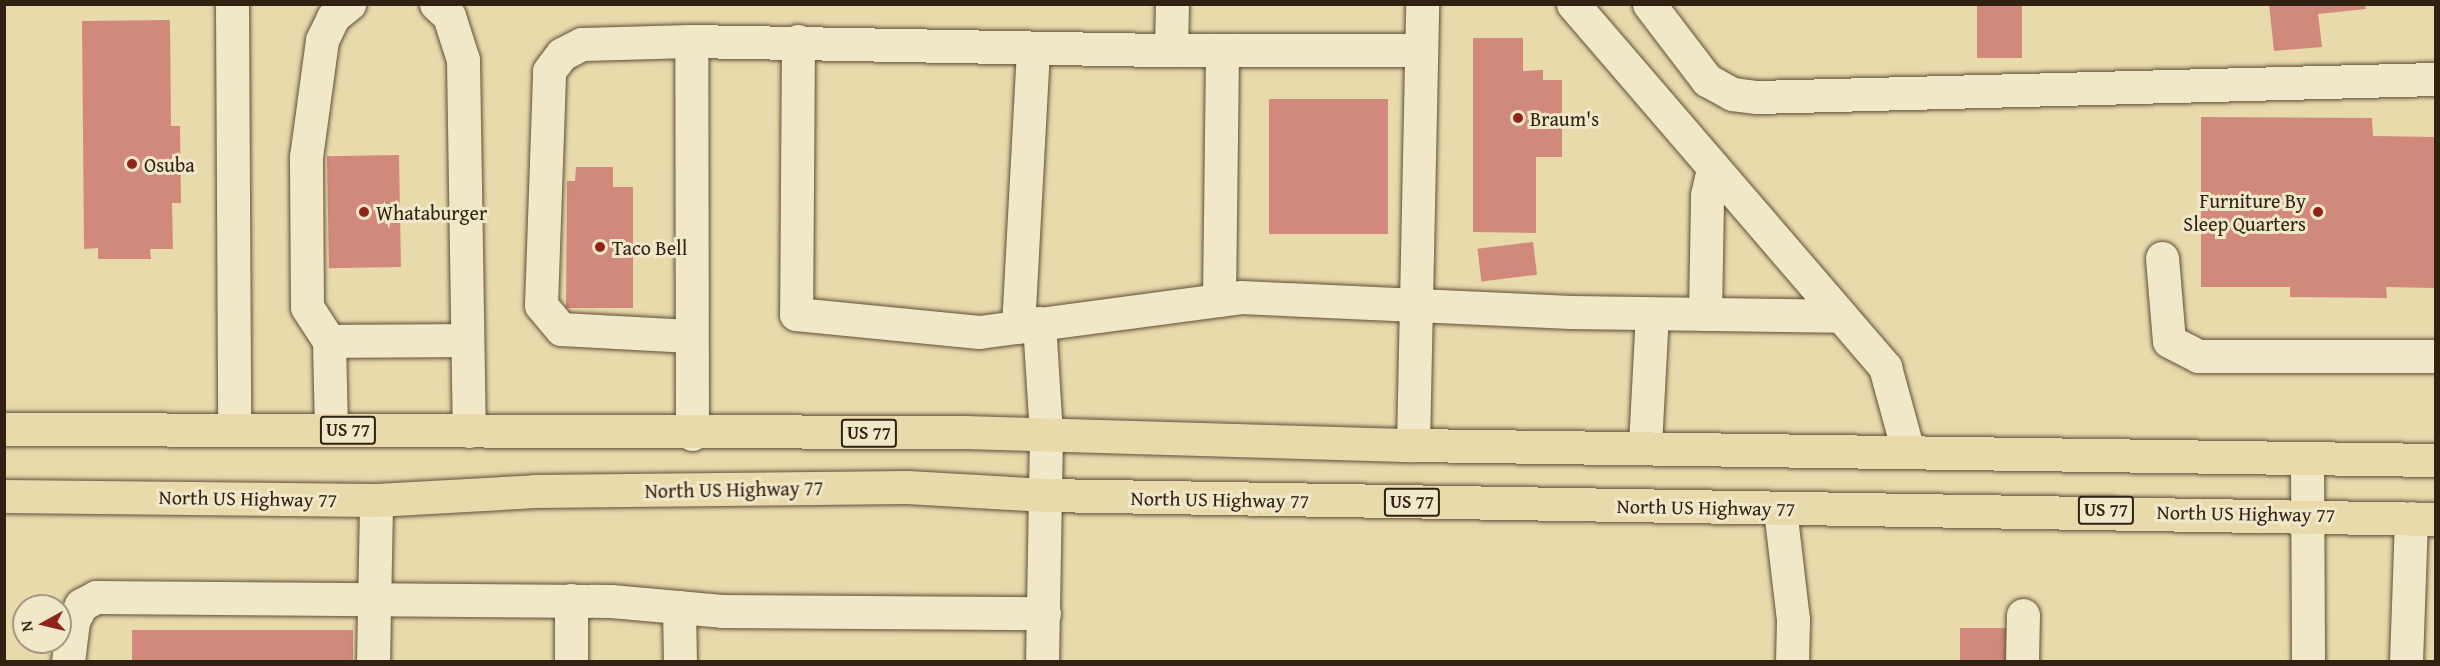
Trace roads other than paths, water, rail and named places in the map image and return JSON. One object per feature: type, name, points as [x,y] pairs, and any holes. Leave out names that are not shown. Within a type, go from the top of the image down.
[{"type":"main road","name":"US 77","points":[[4,429],[234,428],[692,434],[1046,435],[1413,445],[1645,446],[2307,460],[2436,460]]},
{"type":"main road","name":"North US Highway 77","points":[[4,496],[376,500],[535,491],[907,487],[1044,495],[1780,509],[2307,513],[2423,519]]},
{"type":"street","points":[[232,4],[234,428]]},
{"type":"street","points":[[331,430],[329,340],[307,308],[306,157],[322,40],[333,17],[349,4]]},
{"type":"street","points":[[436,4],[449,16],[463,60],[464,340],[469,431]]},
{"type":"street","points":[[1171,50],[1172,4]]},
{"type":"street","points":[[1413,445],[1413,305],[1420,221],[1422,4]]},
{"type":"street","points":[[1573,4],[1885,367],[1908,451]]},
{"type":"street","points":[[1649,4],[1707,80],[1732,94],[1757,97],[2436,79]]},
{"type":"street","points":[[691,41],[692,434]]},
{"type":"street","points":[[690,336],[561,329],[541,305],[549,71],[562,54],[582,44],[798,41],[1171,50],[1421,50]]},
{"type":"street","points":[[798,41],[796,314],[979,332],[1219,300],[1652,314],[1840,316]]},
{"type":"street","points":[[1034,48],[1029,325],[1046,435],[1042,662]]},
{"type":"street","points":[[1219,300],[1222,50]]},
{"type":"street","points":[[1705,314],[1707,195],[1713,168]]},
{"type":"street","points":[[2162,258],[2169,340],[2198,356],[2436,356]]},
{"type":"street","points":[[1645,446],[1652,314]]},
{"type":"street","points":[[329,340],[464,340]]},
{"type":"street","points":[[2307,460],[2308,662]]},
{"type":"street","points":[[373,662],[376,500]]},
{"type":"street","points":[[1780,509],[1793,619],[1792,662]]},
{"type":"street","points":[[2406,662],[2421,599],[2423,519]]},
{"type":"street","points":[[68,662],[73,621],[81,605],[96,597],[571,600],[680,607],[1044,613]]},
{"type":"street","points":[[571,600],[571,662]]},
{"type":"street","points":[[680,607],[680,662]]},
{"type":"street","points":[[2022,662],[2023,615]]},
{"type":"place","name":"Braum's","points":[[1518,118]]},
{"type":"place","name":"Osuba","points":[[132,164]]},
{"type":"place","name":"Whataburger","points":[[364,212]]},
{"type":"place","name":"Furniture By Sleep Quarters","points":[[2318,212]]},
{"type":"place","name":"Taco Bell","points":[[600,247]]}]
